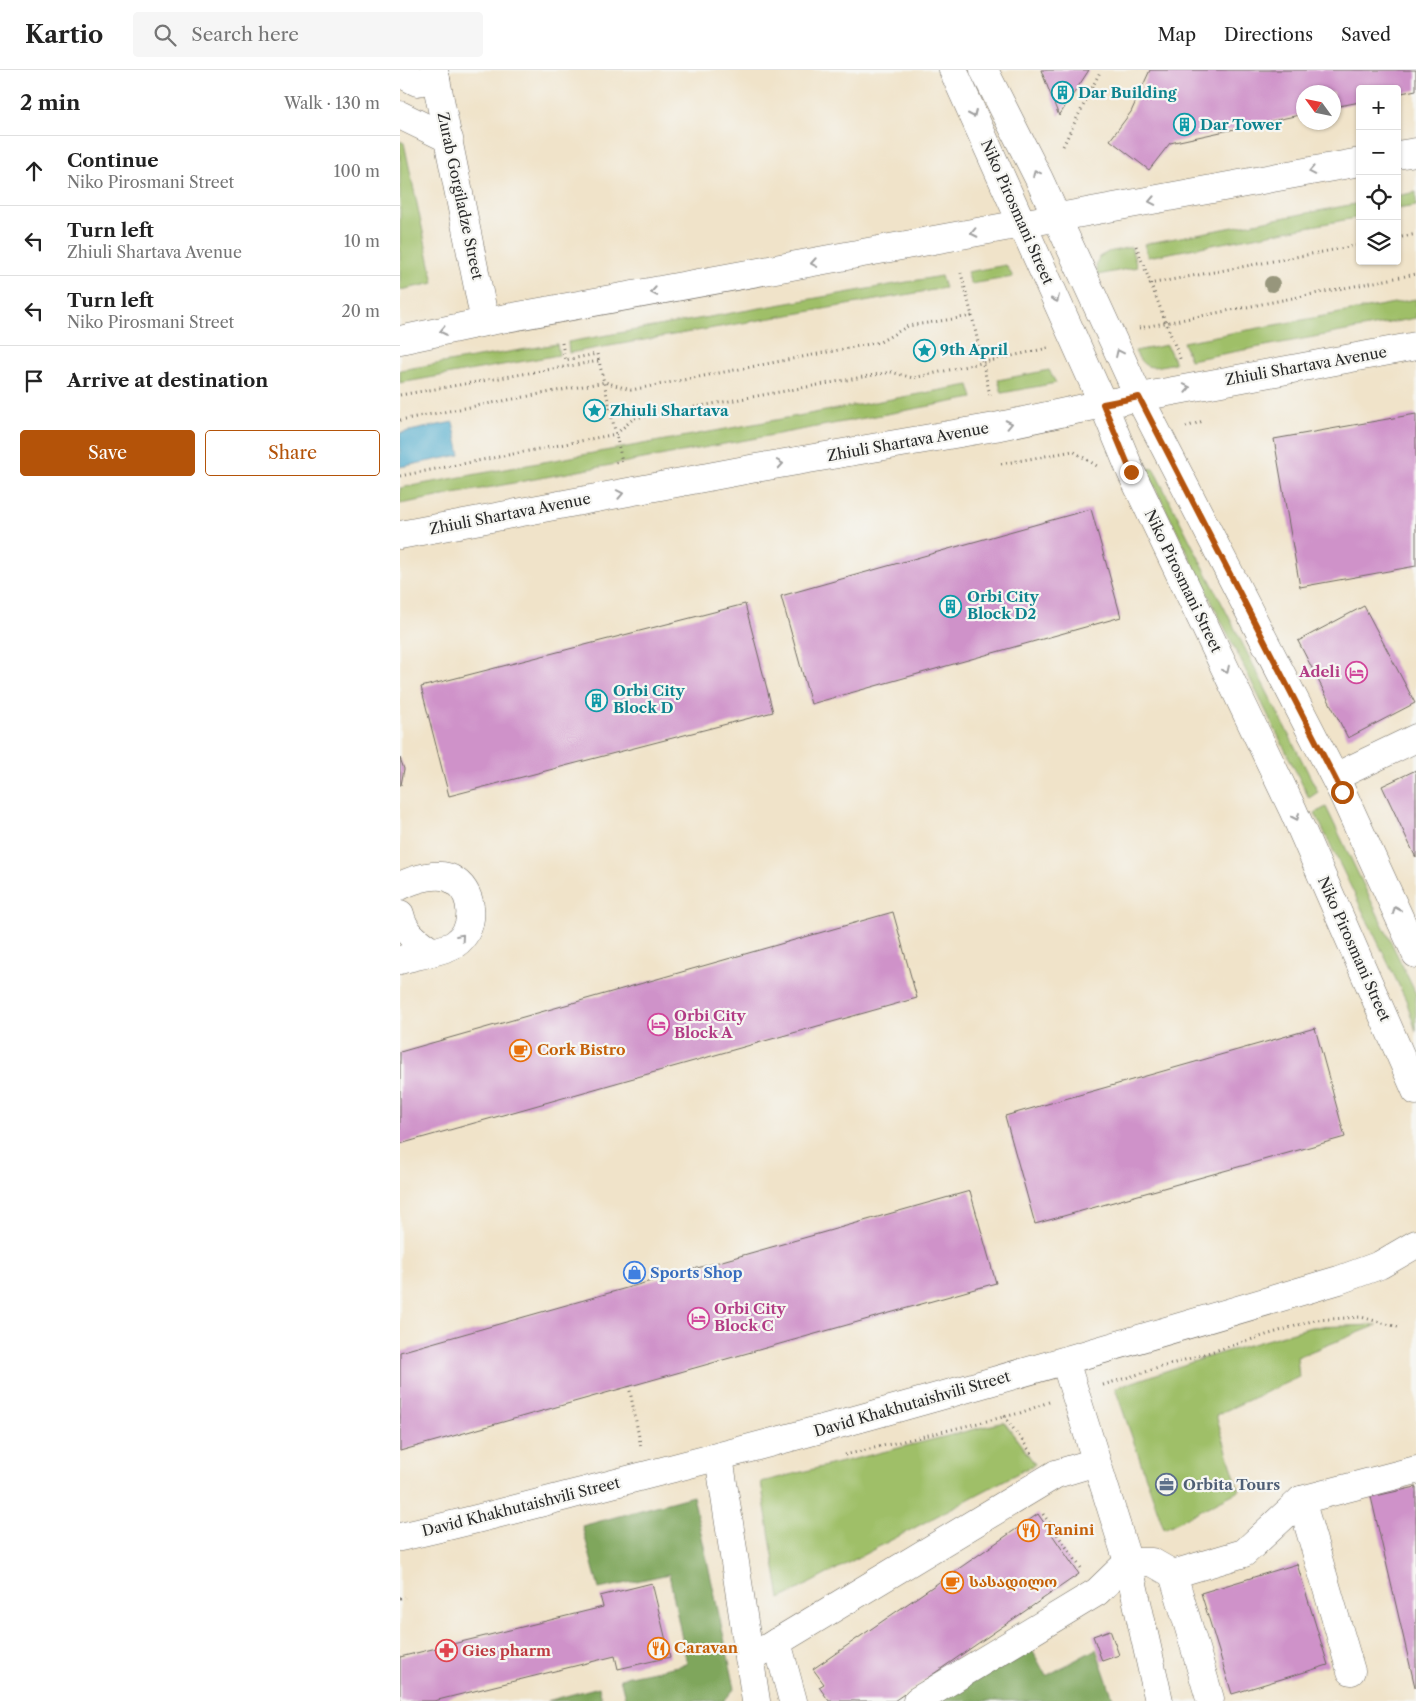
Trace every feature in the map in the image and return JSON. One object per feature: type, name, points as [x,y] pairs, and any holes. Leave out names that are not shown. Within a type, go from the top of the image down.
[{"type":"street","name":"Niko Pirosmani Street","points":[[953,70],[1103,404],[1131,472],[1293,810],[1416,1092]]},
{"type":"street","name":"Niko Pirosmani Street","points":[[984,70],[1057,218],[1139,397],[1335,777],[1416,954]]},
{"type":"street","points":[[400,73],[417,82],[435,75]]},
{"type":"street","name":"Zurab Gorgiladze Street","points":[[435,75],[485,322]]},
{"type":"street","points":[[400,115],[449,139]]},
{"type":"street","points":[[1401,154],[1416,152]]},
{"type":"street","points":[[400,340],[485,322],[1356,163]]},
{"type":"street","name":"Zhiuli Shartava Avenue","points":[[400,535],[746,470],[995,428],[1103,404],[1416,346]]},
{"type":"street","points":[[1335,777],[1416,738]]},
{"type":"street","points":[[400,960],[454,944],[464,935],[469,924],[470,910],[465,891],[454,880],[440,876],[403,890]]},
{"type":"street","points":[[400,914],[402,923],[415,940],[431,951]]},
{"type":"street","name":"David Khakhutaishvili Street","points":[[400,1537],[478,1520],[719,1457],[1065,1361],[1339,1280],[1380,1265],[1416,1244]]},
{"type":"street","points":[[1065,1361],[1128,1562],[1159,1701]]},
{"type":"street","points":[[719,1457],[756,1701]]},
{"type":"street","points":[[749,1659],[1038,1484],[1056,1474],[1096,1462]]},
{"type":"street","points":[[1173,1574],[1244,1553],[1301,1500],[1416,1470]]},
{"type":"street","points":[[1301,1500],[1350,1671]]},
{"type":"street","points":[[917,1701],[1097,1592],[1128,1562],[1152,1562],[1173,1574],[1210,1699]]},
{"type":"street","points":[[777,1642],[793,1701]]},
{"type":"path","points":[[1063,146],[1101,70]]},
{"type":"path","points":[[1401,237],[1416,234]]},
{"type":"path","points":[[1136,246],[1149,284],[1182,362]]},
{"type":"path","points":[[1149,284],[1356,246]]},
{"type":"path","points":[[962,272],[990,395]]},
{"type":"path","points":[[1133,330],[1416,274]]},
{"type":"path","points":[[400,420],[605,382],[631,390],[880,342],[908,326],[972,316]]},
{"type":"path","points":[[562,343],[565,360],[597,354],[622,461],[608,464]]},
{"type":"path","points":[[400,476],[616,434],[634,418],[891,372],[912,378],[1058,345]]},
{"type":"path","points":[[400,395],[599,361]]},
{"type":"path","points":[[1000,464],[1073,451],[1101,469]]},
{"type":"path","points":[[629,1386],[645,1475]]},
{"type":"path","points":[[1004,1416],[1038,1484],[1097,1592]]},
{"type":"path","points":[[400,1598],[406,1597]]},
{"type":"green space","points":[[400,141],[404,143],[434,283],[400,290]]},
{"type":"green space","points":[[1416,192],[1416,206],[1401,208],[1401,195]]},
{"type":"green space","points":[[1356,204],[1356,218],[1148,257],[1144,244]]},
{"type":"green space","points":[[1131,247],[1137,267],[1098,275],[1096,266],[1099,257],[1108,252]]},
{"type":"green space","points":[[1006,265],[1013,277],[971,284],[967,272]]},
{"type":"green space","points":[[941,276],[945,288],[569,353],[568,342]]},
{"type":"green space","points":[[1416,299],[1416,318],[1190,360],[1183,342]]},
{"type":"green space","points":[[557,344],[559,355],[400,383],[400,370]]},
{"type":"green space","points":[[1167,345],[1175,363],[1156,367],[1147,366],[1135,351]]},
{"type":"green space","points":[[1049,370],[1056,383],[1002,393],[998,380]]},
{"type":"green space","points":[[969,385],[973,398],[400,504],[400,488]]},
{"type":"green space","points":[[1153,468],[1318,792],[1309,798],[1148,473],[1148,469]]},
{"type":"green space","points":[[1326,807],[1416,994],[1416,1031],[1406,1000],[1315,813]]},
{"type":"green space","points":[[1378,1325],[1297,1357],[1299,1377],[1216,1415],[1239,1491],[1164,1529],[1115,1388],[1204,1358],[1311,1327]]},
{"type":"green space","points":[[1004,1422],[1035,1464],[780,1599],[761,1482]]},
{"type":"green space","points":[[693,1496],[735,1688],[724,1701],[626,1701],[620,1678],[687,1664],[669,1574],[599,1589],[582,1526]]},
{"type":"green space","points":[[1030,1646],[1046,1676],[1096,1649],[1114,1701],[935,1701]]},
{"type":"green space","points":[[599,1687],[602,1701],[547,1701]]},
{"type":"water","points":[[453,422],[460,455],[400,467],[400,433]]},
{"type":"building","name":"Dar Building","points":[[1041,70],[1089,70],[1059,116]]},
{"type":"building","name":"Dar Tower","points":[[1150,70],[1416,70],[1416,90],[1401,93],[1401,85],[1356,85],[1356,103],[1341,106],[1341,85],[1296,85],[1296,116],[1170,143],[1149,170],[1110,140],[1131,112]]},
{"type":"building","points":[[1416,414],[1416,566],[1300,587],[1274,439]]},
{"type":"building","name":"Orbi City Block D2","points":[[1091,509],[1121,617],[811,704],[781,596]]},
{"type":"building","name":"Orbi City Block D","points":[[745,604],[773,712],[449,796],[421,687]]},
{"type":"building","name":"Adeli","points":[[1364,606],[1415,703],[1348,738],[1298,641]]},
{"type":"building","points":[[400,758],[404,769],[401,785],[400,785]]},
{"type":"building","points":[[1416,770],[1416,858],[1382,786]]},
{"type":"building","name":"Orbi City Block A","points":[[893,912],[917,998],[400,1144],[400,1052]]},
{"type":"building","points":[[1315,1028],[1345,1137],[1035,1224],[1005,1116]]},
{"type":"building","name":"Orbi City Block C","points":[[970,1191],[996,1283],[400,1451],[400,1352]]},
{"type":"building","points":[[1416,1487],[1416,1687],[1415,1687],[1371,1497]]},
{"type":"building","points":[[1038,1514],[1079,1574],[894,1701],[829,1701],[819,1687],[824,1684],[813,1669]]},
{"type":"building","points":[[1297,1564],[1328,1665],[1232,1694],[1201,1593]]},
{"type":"building","points":[[652,1583],[670,1657],[618,1669],[615,1656],[434,1701],[400,1701],[400,1657],[603,1607],[600,1596]]},
{"type":"building","points":[[1110,1630],[1119,1655],[1102,1661],[1093,1636]]},
{"type":"place","name":"Dar Building","points":[[1062,93]]},
{"type":"place","name":"Dar Tower","points":[[1184,125]]},
{"type":"place","name":"9th April","points":[[924,350]]},
{"type":"place","name":"Zhiuli Shartava","points":[[594,411]]},
{"type":"place","name":"Orbi City Block D2","points":[[951,606]]},
{"type":"place","name":"Adeli","points":[[1356,672]]},
{"type":"place","name":"Orbi City Block D","points":[[597,700]]},
{"type":"place","name":"Orbi City Block A","points":[[658,1025]]},
{"type":"place","name":"Cork Bistro","points":[[521,1050]]},
{"type":"place","name":"Sports Shop","points":[[634,1273]]},
{"type":"place","name":"Orbi City Block C","points":[[698,1318]]},
{"type":"place","name":"Orbita Tours","points":[[1167,1485]]},
{"type":"place","name":"Tanini","points":[[1028,1530]]},
{"type":"place","name":"სასადილო","points":[[953,1582]]},
{"type":"place","name":"Caravan","points":[[658,1648]]},
{"type":"place","name":"Gies pharm","points":[[446,1651]]},
{"type":"route","points":[[1131,472],[1103,404],[1139,397],[1342,792]]}]
